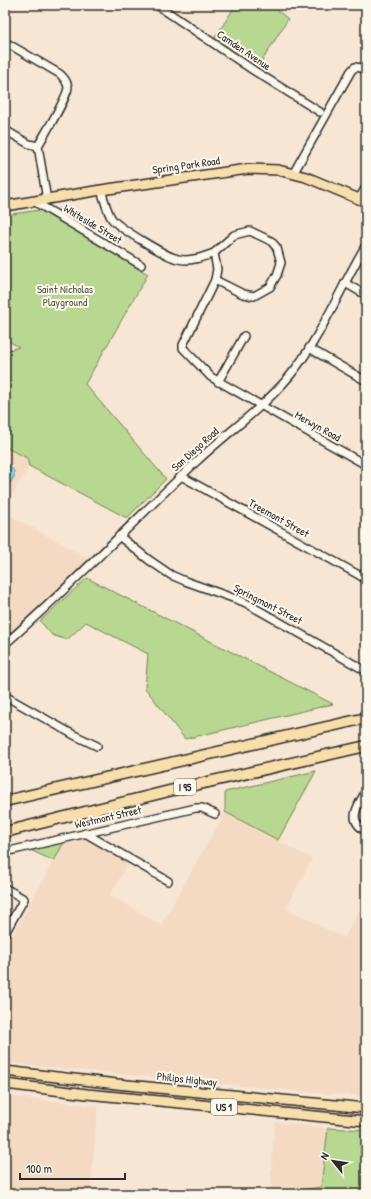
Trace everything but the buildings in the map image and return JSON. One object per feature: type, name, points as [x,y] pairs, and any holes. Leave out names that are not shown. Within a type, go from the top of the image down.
[{"type":"highway","name":"I 95","points":[[5,801],[366,718]]},
{"type":"highway","name":"I 95","points":[[5,832],[169,791],[366,746]]},
{"type":"main road","name":"Spring Park Road","points":[[5,206],[101,190],[248,169],[278,170],[316,180],[362,200]]},
{"type":"main road","name":"Philips Highway","points":[[5,1071],[117,1084],[366,1108]]},
{"type":"main road","name":"US 1","points":[[5,1084],[116,1097],[366,1120]]},
{"type":"street","name":"Camden Avenue","points":[[157,5],[253,70],[320,112]]},
{"type":"street","points":[[5,42],[60,74],[65,78],[68,88],[67,94],[38,146],[47,200]]},
{"type":"street","points":[[293,174],[351,71],[356,67],[366,71]]},
{"type":"street","points":[[5,130],[29,144],[38,146]]},
{"type":"street","points":[[362,200],[366,187]]},
{"type":"street","name":"Whiteside Street","points":[[101,190],[112,218],[124,230],[178,260],[193,259],[214,253]]},
{"type":"street","name":"Whiteside Street","points":[[35,202],[141,264]]},
{"type":"street","points":[[215,280],[242,294],[254,296],[270,287],[277,276],[281,263],[277,248],[271,240],[250,231],[234,235],[214,253],[217,269],[215,280],[183,345],[183,348],[211,377],[260,406]]},
{"type":"street","name":"San Diego Road","points":[[5,644],[80,576],[181,476],[260,406],[287,379],[309,348],[366,245]]},
{"type":"street","points":[[345,283],[366,295]]},
{"type":"street","points":[[218,382],[244,336]]},
{"type":"street","points":[[309,348],[366,381]]},
{"type":"street","name":"Merwyn Road","points":[[260,406],[366,465]]},
{"type":"street","name":"Treemont Street","points":[[181,476],[364,578]]},
{"type":"street","name":"Springmont Street","points":[[119,536],[149,560],[171,575],[244,602],[366,671]]},
{"type":"street","points":[[364,578],[366,570]]},
{"type":"street","points":[[5,696],[74,736],[97,746]]},
{"type":"street","points":[[366,791],[356,809],[355,819],[357,824],[366,831]]},
{"type":"street","name":"Westmont Street","points":[[5,852],[196,808],[202,808],[216,814]]},
{"type":"street","points":[[85,833],[168,881]]},
{"type":"street","points":[[5,888],[24,899],[5,933]]},
{"type":"street","points":[[116,1097],[117,1084]]},
{"type":"street","points":[[235,1108],[236,1096]]},
{"type":"street","points":[[353,1120],[355,1107]]},
{"type":"shaded area","points":[[5,447],[27,458],[29,466],[7,504],[5,504]]},
{"type":"shaded area","points":[[5,513],[90,559],[9,635],[5,632]]},
{"type":"shaded area","points":[[225,812],[312,859],[286,908],[344,938],[366,900],[366,1096],[315,1093],[5,1063],[5,948],[64,842],[83,837],[128,864],[110,895],[161,925]]},
{"type":"shaded area","points":[[6,1096],[98,1106],[90,1194],[7,1194],[5,1187]]},
{"type":"shaded area","points":[[275,1122],[328,1128],[321,1188],[272,1194],[271,1172]]},
{"type":"green space","points":[[236,5],[271,5],[288,19],[257,69],[214,39]]},
{"type":"green space","name":"Saint Nicholas Playground","points":[[40,210],[148,274],[85,384],[166,479],[127,518],[29,466],[27,458],[5,447],[5,351],[19,347],[5,339],[5,215]]},
{"type":"green space","points":[[87,578],[333,704],[185,739],[145,688],[148,654],[86,622],[67,640],[52,635],[40,621]]},
{"type":"green space","points":[[316,771],[278,840],[225,812],[225,792]]},
{"type":"green space","points":[[64,842],[54,861],[28,849]]},
{"type":"green space","points":[[328,1128],[366,1130],[366,1194],[273,1194],[321,1187]]},
{"type":"water","points":[[5,463],[14,471],[14,477],[5,491]]}]
